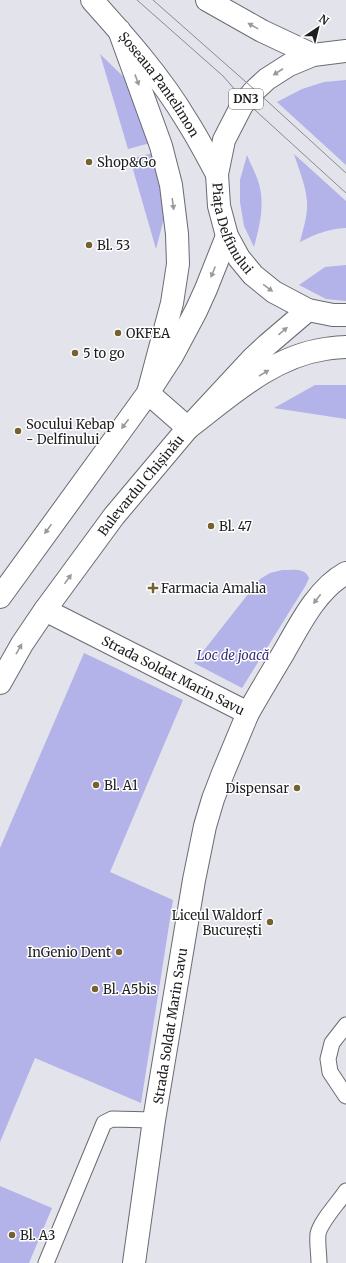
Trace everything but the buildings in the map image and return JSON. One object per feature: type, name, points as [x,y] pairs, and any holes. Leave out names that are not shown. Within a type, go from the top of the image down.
[{"type":"main road","name":"Șoseaua Pantelimon","points":[[92,0],[119,30],[158,78],[186,120],[217,174]]},
{"type":"main road","points":[[207,0],[262,31],[313,55]]},
{"type":"main road","points":[[119,30],[161,146],[171,185],[178,234],[178,264],[172,303],[148,393]]},
{"type":"main road","name":"Piața Delfinului","points":[[346,51],[313,55],[289,65],[267,79],[242,105],[224,140],[217,174],[219,206],[228,236],[239,258],[253,275],[274,292],[308,310],[346,316]]},
{"type":"main road","points":[[0,597],[148,393],[172,356],[206,290],[228,236]]},
{"type":"main road","name":"Bulevardul Chișinău","points":[[0,683],[22,644],[45,610],[114,516],[188,428],[253,358],[308,310]]},
{"type":"main road","points":[[148,393],[188,428],[240,388],[285,361],[313,351],[346,347]]},
{"type":"main road","points":[[248,713],[301,623],[319,596],[346,573]]},
{"type":"main road","name":"Strada Soldat Marin Savu","points":[[45,610],[248,713],[223,773],[205,826],[194,880],[154,1120],[134,1263]]},
{"type":"lane","points":[[346,1025],[332,1043],[328,1059],[330,1072],[346,1096]]},
{"type":"lane","points":[[46,1263],[104,1123],[112,1119],[154,1120]]},
{"type":"lane","points":[[319,1263],[318,1232],[346,1191]]},
{"type":"green space","points":[[100,54],[134,87],[154,142],[128,149]]},
{"type":"green space","points":[[346,80],[346,165],[277,102],[302,89],[324,82]]},
{"type":"green space","points":[[157,152],[168,203],[156,249],[130,159]]},
{"type":"green space","points":[[294,154],[346,201],[346,228],[322,232],[300,242],[306,217],[307,202],[304,184]]},
{"type":"green space","points":[[247,155],[260,187],[262,204],[260,222],[254,247],[244,226],[240,202],[240,180]]},
{"type":"green space","points":[[346,265],[346,301],[326,299],[299,285],[325,267]]},
{"type":"green space","points":[[315,385],[346,385],[346,419],[274,408]]},
{"type":"green space","name":"Loc de joacă","points":[[282,570],[301,571],[307,574],[309,578],[242,688],[194,663],[260,579],[270,573]]},
{"type":"green space","points":[[84,653],[183,700],[110,872],[173,900],[141,1103],[35,1058],[0,1142],[0,848]]},
{"type":"green space","points":[[0,1186],[52,1208],[29,1263],[0,1263]]},
{"type":"tram line","points":[[137,0],[223,76],[245,101],[346,193]]},
{"type":"tram line","points":[[153,0],[346,173]]},
{"type":"place","name":"Shop&Go","points":[[89,162]]},
{"type":"place","name":"Bl. 53","points":[[89,245]]},
{"type":"place","name":"OKFEA","points":[[118,333]]},
{"type":"place","name":"5 to go","points":[[75,353]]},
{"type":"place","name":"Socului Kebap - Delfinului","points":[[18,431]]},
{"type":"place","name":"Bl. 47","points":[[211,526]]},
{"type":"place","name":"Farmacia Amalia","points":[[153,588]]},
{"type":"place","name":"Bl. A1","points":[[96,785]]},
{"type":"place","name":"Dispensar","points":[[297,788]]},
{"type":"place","name":"Liceul Waldorf București","points":[[270,922]]},
{"type":"place","name":"InGenio Dent","points":[[119,952]]},
{"type":"place","name":"Bl. A5bis","points":[[95,989]]},
{"type":"place","name":"Bl. A3","points":[[12,1235]]}]
